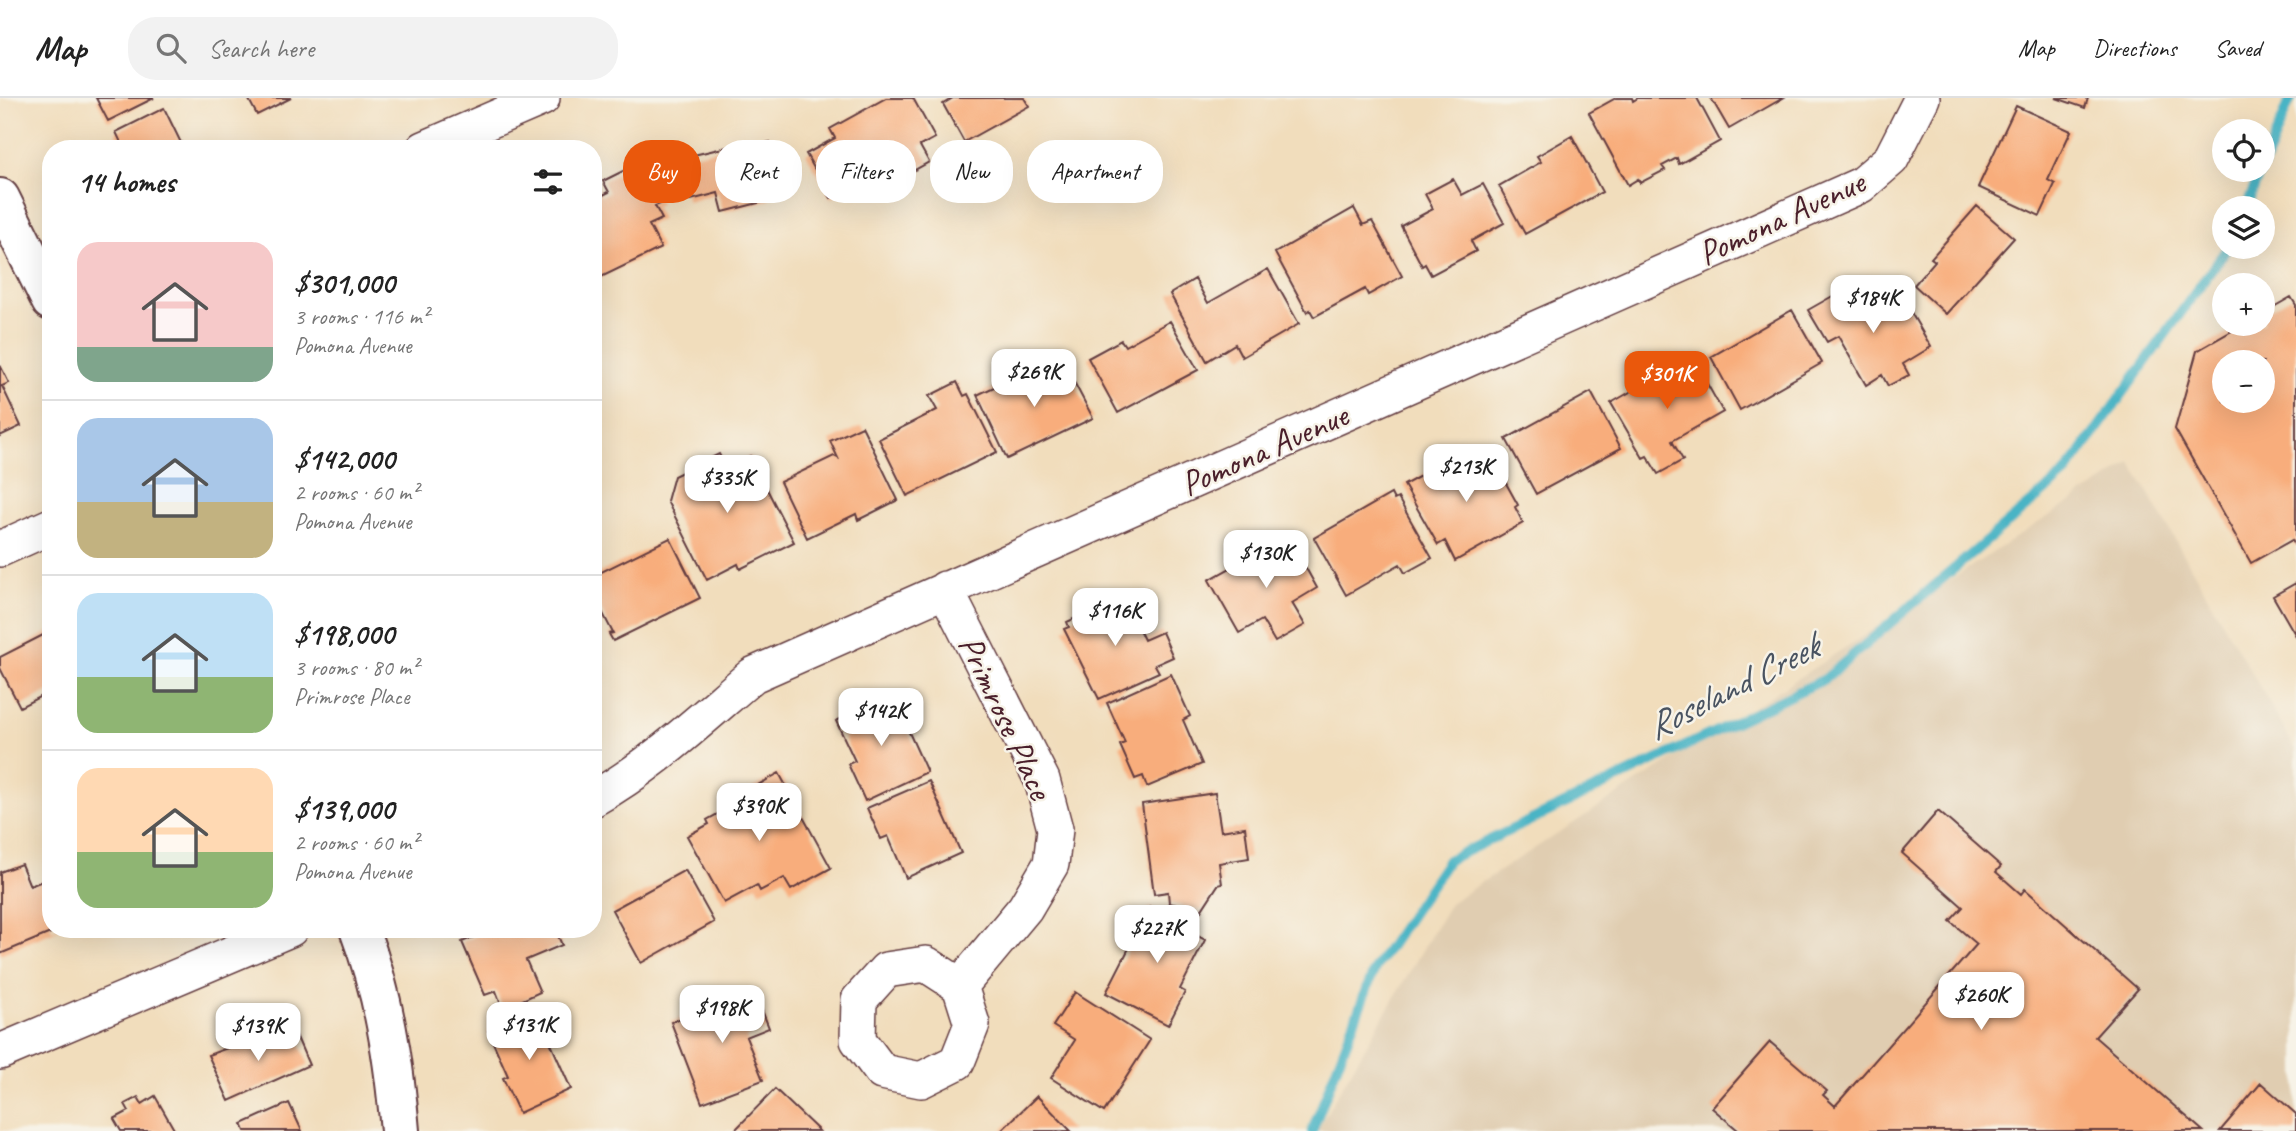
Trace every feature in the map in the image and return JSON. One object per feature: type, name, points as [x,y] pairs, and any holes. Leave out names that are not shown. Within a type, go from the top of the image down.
[{"type":"street","points":[[445,140],[542,98]]},
{"type":"street","name":"Pomona Avenue","points":[[602,794],[656,757],[753,675],[1861,185],[1891,159],[1922,98]]},
{"type":"street","points":[[0,198],[42,283]]},
{"type":"street","points":[[0,549],[42,531]]},
{"type":"street","name":"Primrose Place","points":[[945,589],[1042,780],[1055,829],[1051,864],[1024,908],[960,986]]},
{"type":"street","points":[[0,1052],[269,938]]},
{"type":"street","points":[[362,938],[378,978],[396,1075],[401,1131]]},
{"type":"shaded area","points":[[2131,463],[2296,750],[2296,1131],[1316,1131],[1450,903]]},
{"type":"building","points":[[96,98],[154,98],[108,121]]},
{"type":"building","points":[[248,98],[291,98],[257,115]]},
{"type":"building","points":[[886,98],[913,98],[935,138],[920,146],[929,162],[916,169],[916,140],[831,140],[835,138],[830,129]]},
{"type":"building","points":[[953,98],[1024,98],[1029,106],[968,140],[963,140],[943,104]]},
{"type":"building","points":[[1616,98],[1632,98],[1633,101],[1638,98],[1697,98],[1720,141],[1679,164],[1677,158],[1662,166],[1665,170],[1640,183],[1638,179],[1628,185],[1589,113]]},
{"type":"building","points":[[1711,98],[1783,98],[1729,129]]},
{"type":"building","points":[[2056,98],[2088,98],[2085,108]]},
{"type":"building","points":[[2016,106],[2071,131],[2048,180],[2055,184],[2040,216],[1978,187]]},
{"type":"building","points":[[164,108],[180,140],[120,140],[116,132]]},
{"type":"building","points":[[1572,136],[1602,192],[1525,234],[1499,186],[1541,162],[1537,156]]},
{"type":"building","points":[[816,148],[816,172],[806,154]]},
{"type":"building","points":[[715,150],[715,194],[701,197],[701,153]]},
{"type":"building","points":[[623,171],[623,203],[659,203],[655,206],[662,219],[649,225],[661,248],[602,277],[602,196],[609,192],[603,181]]},
{"type":"building","points":[[1453,179],[1462,195],[1483,184],[1504,223],[1471,241],[1476,251],[1431,275],[1425,264],[1422,266],[1401,226],[1433,209],[1425,194]]},
{"type":"building","points":[[721,203],[758,203],[723,212]]},
{"type":"building","points":[[1977,206],[2014,238],[1946,314],[1914,285],[1935,261],[1931,258]]},
{"type":"building","points":[[1354,208],[1363,225],[1372,221],[1402,276],[1368,295],[1365,289],[1314,317],[1310,310],[1307,312],[1275,253]]},
{"type":"building","points":[[1268,269],[1299,324],[1242,357],[1235,344],[1207,361],[1170,294],[1195,279],[1208,303]]},
{"type":"building","points":[[1845,289],[1859,314],[1899,292],[1931,347],[1903,364],[1909,375],[1888,386],[1882,375],[1866,385],[1838,336],[1827,342],[1808,310]]},
{"type":"building","points":[[2291,297],[2296,305],[2296,548],[2292,540],[2251,563],[2175,429],[2197,351],[2223,336],[2275,336],[2275,306]]},
{"type":"building","points":[[1792,310],[1822,363],[1740,410],[1711,357]]},
{"type":"building","points":[[1170,321],[1198,370],[1118,413],[1088,358],[1121,340],[1125,346]]},
{"type":"building","points":[[1692,357],[1723,412],[1672,441],[1683,460],[1658,474],[1647,456],[1643,458],[1611,403],[1658,376],[1654,370],[1670,362],[1673,368]]},
{"type":"building","points":[[1063,361],[1093,418],[1007,459],[977,395],[1013,378],[1016,383]]},
{"type":"building","points":[[0,365],[9,383],[2,386],[21,426],[0,436]]},
{"type":"building","points":[[957,382],[964,396],[968,394],[997,452],[907,496],[879,439],[937,410],[929,396]]},
{"type":"building","points":[[1591,392],[1621,448],[1536,494],[1506,439]]},
{"type":"building","points":[[862,426],[898,500],[858,520],[856,514],[807,538],[780,482],[834,456],[838,458],[830,441]]},
{"type":"building","points":[[1487,449],[1518,505],[1515,507],[1523,523],[1455,561],[1445,541],[1438,545],[1404,485],[1442,464],[1446,471]]},
{"type":"building","points":[[719,454],[726,468],[750,456],[794,542],[740,569],[738,564],[707,580],[667,501],[674,476]]},
{"type":"building","points":[[1391,494],[1394,500],[1398,498],[1432,558],[1405,573],[1400,564],[1346,595],[1314,538]]},
{"type":"building","points":[[1288,536],[1317,588],[1292,603],[1305,625],[1275,642],[1262,620],[1239,633],[1209,580]]},
{"type":"building","points":[[670,538],[700,598],[613,641],[609,634],[613,633],[602,612],[602,572]]},
{"type":"building","points":[[2296,583],[2296,636],[2273,596]]},
{"type":"building","points":[[1123,596],[1144,640],[1162,632],[1173,657],[1155,665],[1159,672],[1099,699],[1064,629],[1069,627],[1067,622]]},
{"type":"building","points":[[42,636],[42,696],[20,707],[0,668],[0,657]]},
{"type":"building","points":[[1171,674],[1190,716],[1183,720],[1202,764],[1147,787],[1143,776],[1135,779],[1120,745],[1125,743],[1107,703]]},
{"type":"building","points":[[892,695],[927,772],[865,801],[848,764],[855,761],[836,721]]},
{"type":"building","points":[[779,773],[831,868],[791,890],[784,878],[760,891],[757,885],[724,903],[687,836],[709,824],[707,820],[739,802],[737,797]]},
{"type":"building","points":[[929,781],[961,853],[906,878],[888,836],[881,839],[867,808]]},
{"type":"building","points":[[1215,793],[1221,831],[1245,827],[1249,858],[1219,863],[1222,884],[1218,885],[1201,911],[1169,903],[1168,892],[1154,894],[1142,804]]},
{"type":"building","points":[[1938,811],[2001,866],[1996,872],[2021,894],[2025,889],[2138,989],[2095,1037],[2203,1131],[1739,1131],[1712,1108],[1770,1042],[1827,1091],[1823,1095],[1835,1106],[1977,944],[1950,921],[1963,907],[1902,853]]},
{"type":"building","points":[[21,864],[30,886],[42,881],[42,936],[0,954],[0,872]]},
{"type":"building","points":[[685,870],[714,922],[641,963],[612,910]]},
{"type":"building","points":[[1150,907],[1166,915],[1169,908],[1194,921],[1189,931],[1205,940],[1180,989],[1185,992],[1168,1025],[1106,993]]},
{"type":"building","points":[[471,938],[559,938],[562,945],[526,960],[540,992],[503,1009],[496,991],[485,995],[462,942]]},
{"type":"building","points":[[754,990],[769,1028],[746,1037],[763,1080],[702,1103],[671,1022]]},
{"type":"building","points":[[1075,992],[1150,1040],[1104,1112],[1051,1078],[1075,1040],[1053,1026]]},
{"type":"building","points":[[536,1010],[571,1089],[519,1113],[503,1078],[508,1076],[488,1031]]},
{"type":"building","points":[[292,1026],[309,1065],[229,1101],[208,1055],[249,1040],[251,1044]]},
{"type":"building","points":[[2261,1083],[2296,1114],[2296,1131],[2220,1131]]},
{"type":"building","points":[[775,1089],[819,1131],[734,1131]]},
{"type":"building","points":[[155,1096],[175,1131],[121,1131],[114,1119],[129,1111],[125,1104],[138,1097],[142,1104]]},
{"type":"building","points":[[1037,1096],[1071,1131],[1001,1131]]},
{"type":"building","points":[[289,1103],[302,1131],[245,1131],[242,1124]]},
{"type":"waterway","name":"Roseland Creek","points":[[2275,137],[2291,98]]},
{"type":"waterway","name":"Roseland Creek","points":[[2251,196],[2256,182]]},
{"type":"waterway","name":"Roseland Creek","points":[[1312,1131],[1375,968],[1448,860],[1825,679],[2065,474],[2219,259]]}]
